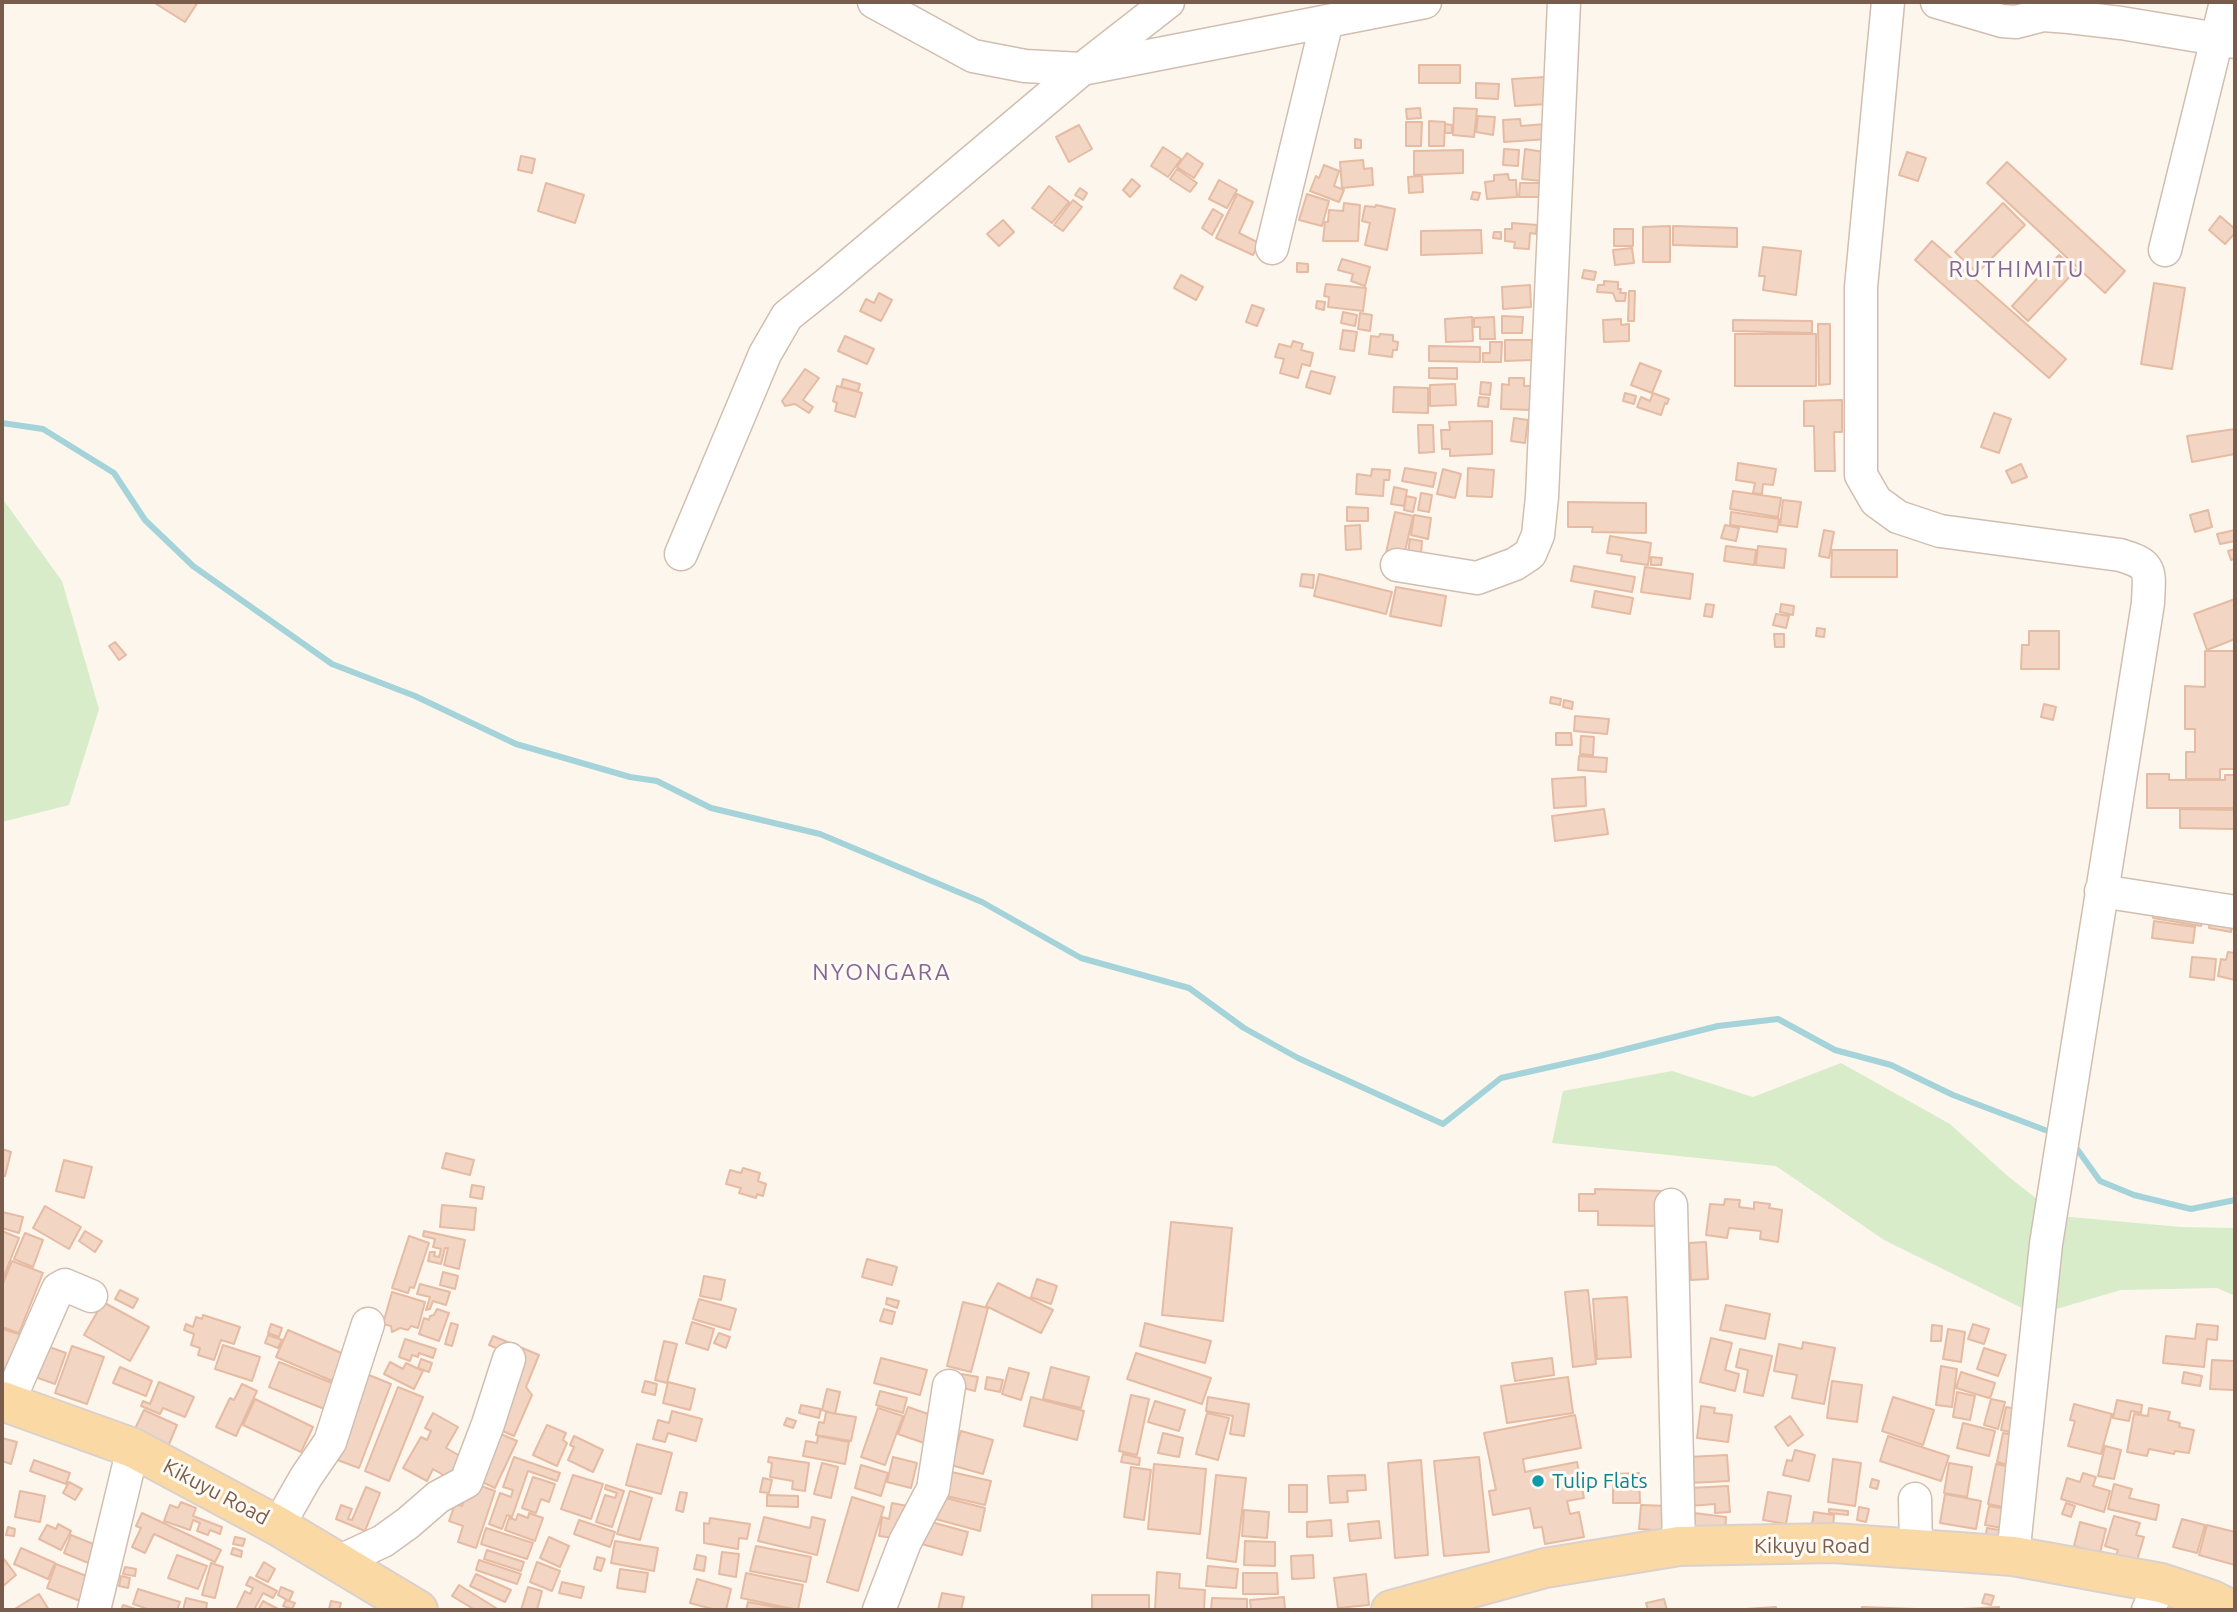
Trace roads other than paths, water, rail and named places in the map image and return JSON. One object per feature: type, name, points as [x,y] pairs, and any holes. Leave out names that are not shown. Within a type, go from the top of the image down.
[{"type":"main road","name":"Kikuyu Road","points":[[5,1402],[133,1448],[278,1526],[418,1610]]},
{"type":"main road","name":"Kikuyu Road","points":[[1391,1610],[1545,1568],[1679,1546],[1835,1543],[2013,1556],[2155,1597],[2212,1600],[2232,1610]]},
{"type":"street","points":[[874,2],[972,56],[1025,66],[1082,69],[1425,2]]},
{"type":"street","points":[[681,554],[765,354],[787,316],[1082,69],[1168,2]]},
{"type":"street","points":[[1397,565],[1477,578],[1516,564],[1530,554],[1538,535],[1542,498],[1564,2]]},
{"type":"street","points":[[1888,2],[1861,287],[1861,475],[1876,501],[1898,517],[1940,531],[2120,555],[2140,561],[2147,569],[2148,603],[2046,1244],[2013,1556]]},
{"type":"street","points":[[1937,2],[2002,21],[2016,22],[2058,9],[2226,41]]},
{"type":"street","points":[[2165,250],[2226,41],[2226,2]]},
{"type":"street","points":[[1272,248],[1327,21]]},
{"type":"street","points":[[2101,891],[2235,912]]},
{"type":"street","points":[[1671,1205],[1679,1546]]},
{"type":"street","points":[[5,1402],[58,1289],[65,1285],[91,1296]]},
{"type":"street","points":[[278,1526],[306,1477],[330,1443],[368,1324]]},
{"type":"street","points":[[338,1562],[383,1541],[438,1497],[466,1482],[509,1359]]},
{"type":"street","points":[[878,1610],[905,1542],[933,1489],[949,1387]]},
{"type":"street","points":[[94,1610],[133,1448]]},
{"type":"street","points":[[1915,1499],[1916,1549]]},
{"type":"waterway","points":[[2,423],[43,429],[114,473],[145,520],[193,566],[332,664],[415,696],[516,744],[630,777],[657,781],[711,808],[820,834],[982,902],[1081,958],[1189,988],[1244,1028],[1298,1058],[1443,1124],[1501,1078],[1718,1026],[1778,1019],[1835,1050],[1891,1065],[1953,1095],[2045,1130]]},
{"type":"waterway","points":[[2072,1142],[2100,1181],[2134,1195],[2191,1209],[2235,1200]]},
{"type":"place","name":"Tulip Flats","points":[[1538,1481]]},
{"type":"district","name":"RUTHIMITU","points":[[2017,269]]},
{"type":"district","name":"NYONGARA","points":[[882,972]]}]
